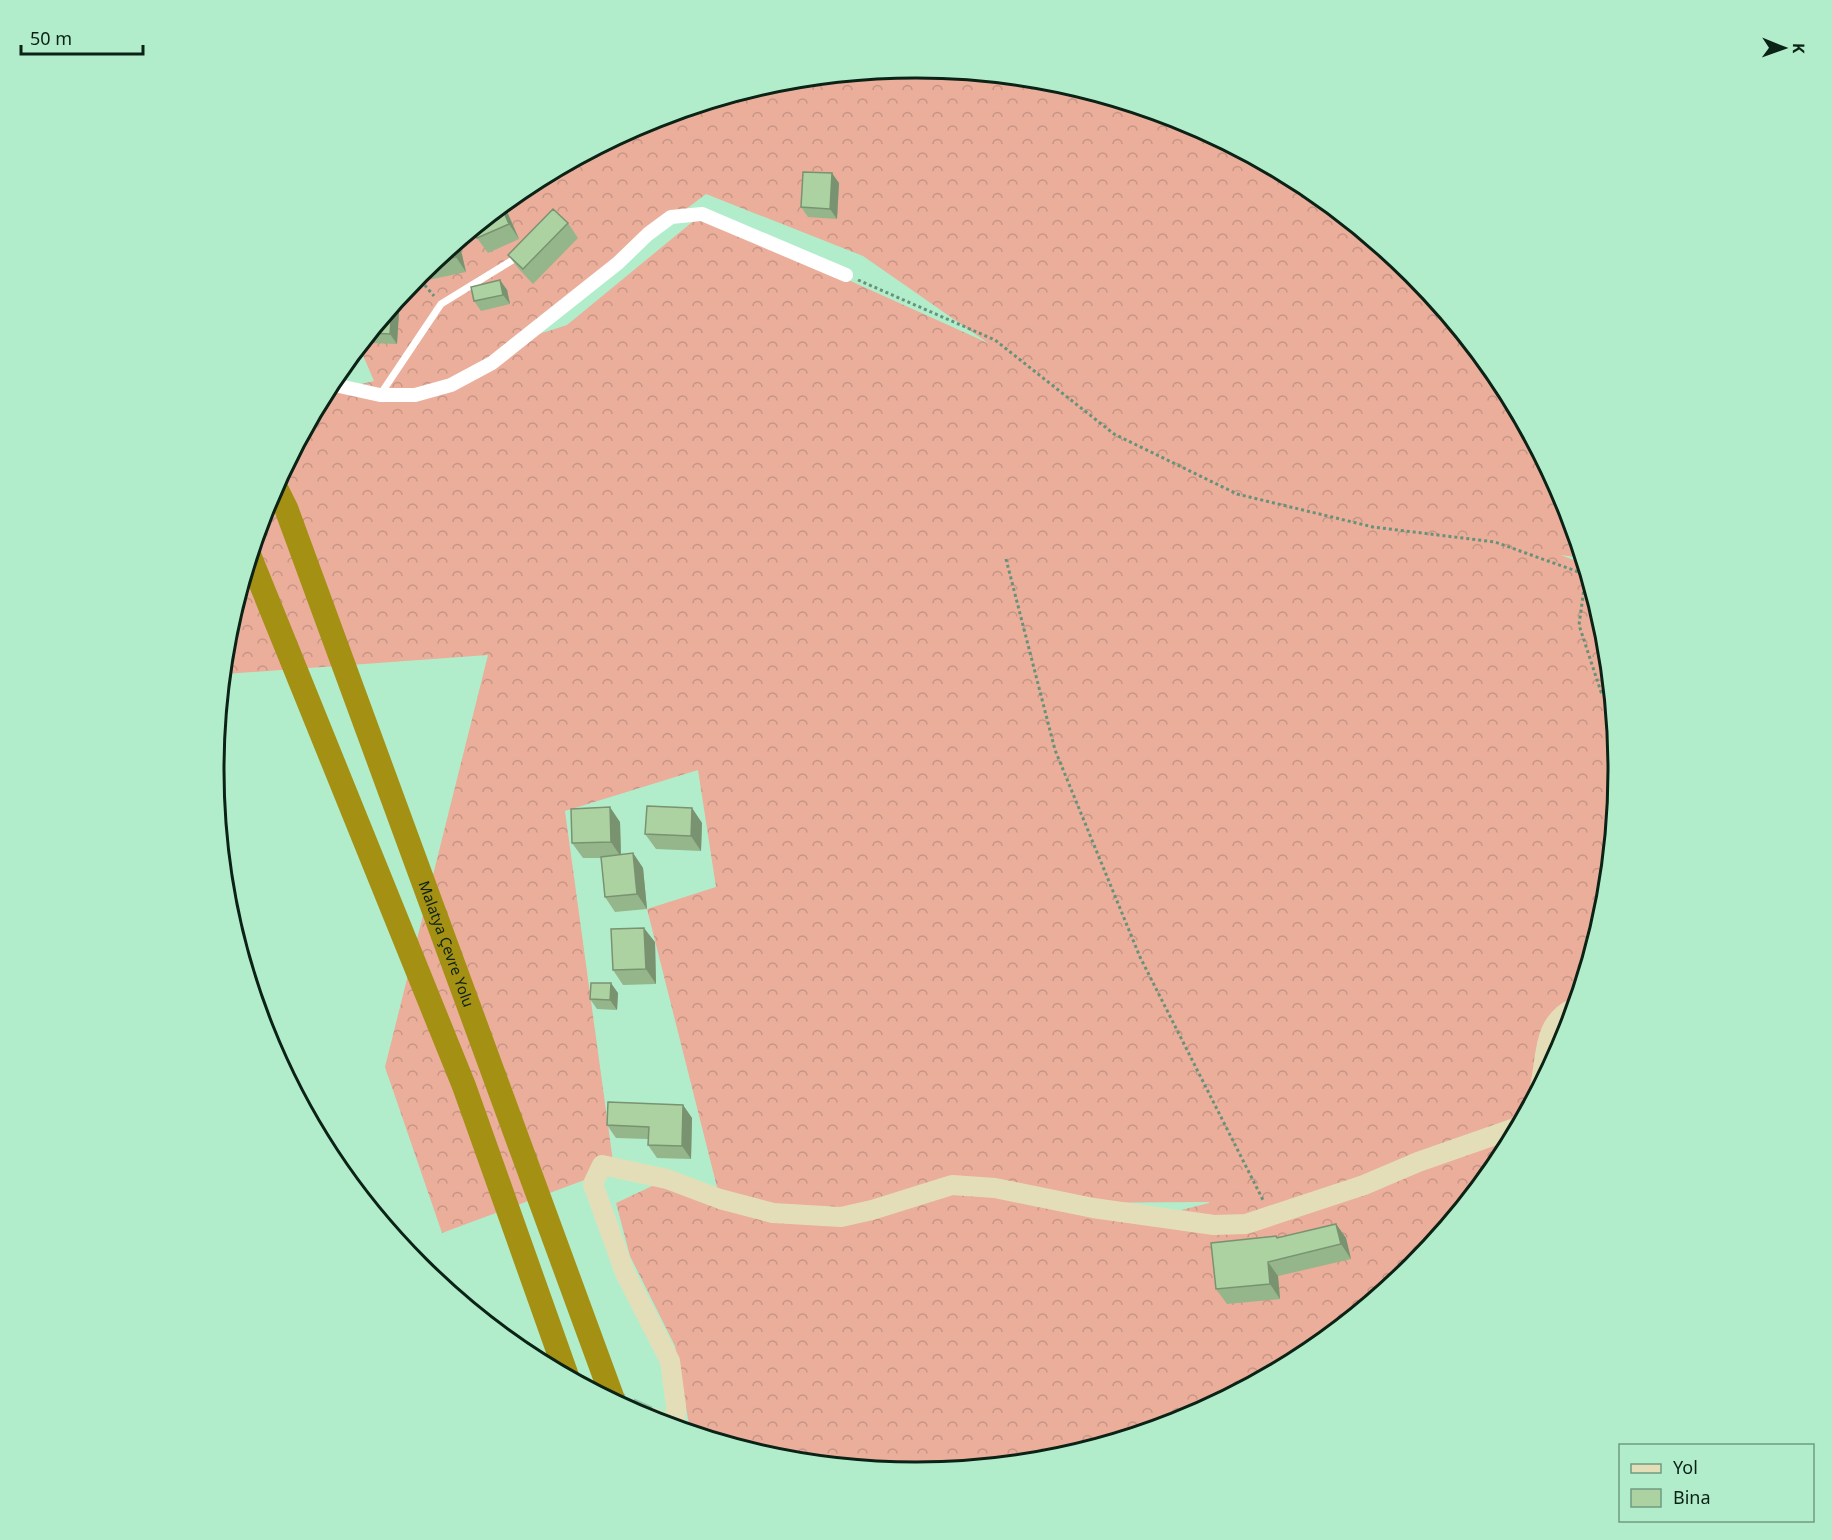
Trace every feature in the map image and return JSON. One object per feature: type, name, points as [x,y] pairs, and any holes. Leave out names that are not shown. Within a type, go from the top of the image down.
[{"type":"highway","name":"Malatya Çevre Yolu","points":[[280,498],[610,1391]]},
{"type":"highway","points":[[255,569],[464,1086],[563,1365]]},
{"type":"street","points":[[341,386],[380,395],[416,395],[451,385],[492,363],[618,263],[648,234],[671,217],[702,214],[846,275]]},
{"type":"street","points":[[1544,1059],[1549,1031],[1562,1016]]},
{"type":"street","points":[[675,1418],[670,1360],[625,1273],[592,1184],[602,1165],[667,1179],[720,1199],[773,1213],[841,1216],[872,1210],[951,1185],[995,1188],[1093,1208],[1214,1225],[1246,1224],[1364,1185],[1418,1162],[1505,1131]]},
{"type":"lane","points":[[380,395],[441,304],[516,258]]},
{"type":"path","points":[[846,275],[995,340],[1114,434],[1237,494],[1373,526],[1495,542],[1578,571]]},
{"type":"path","points":[[424,284],[441,304]]},
{"type":"path","points":[[1006,558],[1060,761],[1140,957],[1271,1217]]},
{"type":"path","points":[[1584,592],[1579,625],[1604,694]]},
{"type":"green space","points":[[916,78],[961,79],[1051,91],[1138,115],[1222,149],[1262,171],[1337,221],[1405,281],[1436,314],[1465,349],[1515,424],[1537,464],[1571,548],[1574,557],[1561,555],[1575,560],[1595,635],[1602,680],[1607,725],[1607,815],[1595,905],[1584,949],[1571,992],[1537,1076],[1515,1116],[1465,1191],[1405,1259],[1372,1290],[1300,1345],[1222,1391],[1138,1425],[1095,1438],[1051,1449],[961,1461],[871,1461],[781,1449],[689,1423],[675,1346],[630,1256],[616,1203],[667,1179],[719,1195],[647,909],[716,887],[698,770],[565,811],[614,1169],[442,1233],[385,1067],[488,655],[231,674],[237,635],[261,548],[295,464],[340,387],[374,381],[363,355],[367,349],[427,281],[495,221],[570,171],[610,149],[694,115],[781,91],[871,79]],"holes":[[[706,194],[863,256],[988,343],[702,214],[567,325],[508,344]],[[1209,1202],[1141,1220],[1056,1203]]]},
{"type":"building","points":[[803,172],[832,173],[830,209],[801,207]]},
{"type":"building","points":[[553,209],[568,223],[523,269],[508,255]]},
{"type":"building","points":[[505,214],[509,224],[476,236]]},
{"type":"building","points":[[500,280],[503,295],[474,301],[471,287]]},
{"type":"building","points":[[391,320],[390,334],[380,333]]},
{"type":"building","points":[[647,806],[692,808],[691,836],[645,834]]},
{"type":"building","points":[[610,807],[611,842],[572,843],[571,809]]},
{"type":"building","points":[[633,853],[637,894],[605,897],[601,857]]},
{"type":"building","points":[[644,928],[646,969],[613,970],[611,929]]},
{"type":"building","points":[[591,983],[611,983],[610,1000],[590,999]]},
{"type":"building","points":[[608,1102],[683,1105],[682,1146],[648,1145],[649,1127],[607,1125]]},
{"type":"building","points":[[1336,1224],[1341,1244],[1268,1262],[1270,1284],[1216,1289],[1211,1243],[1276,1236],[1277,1238]]}]
